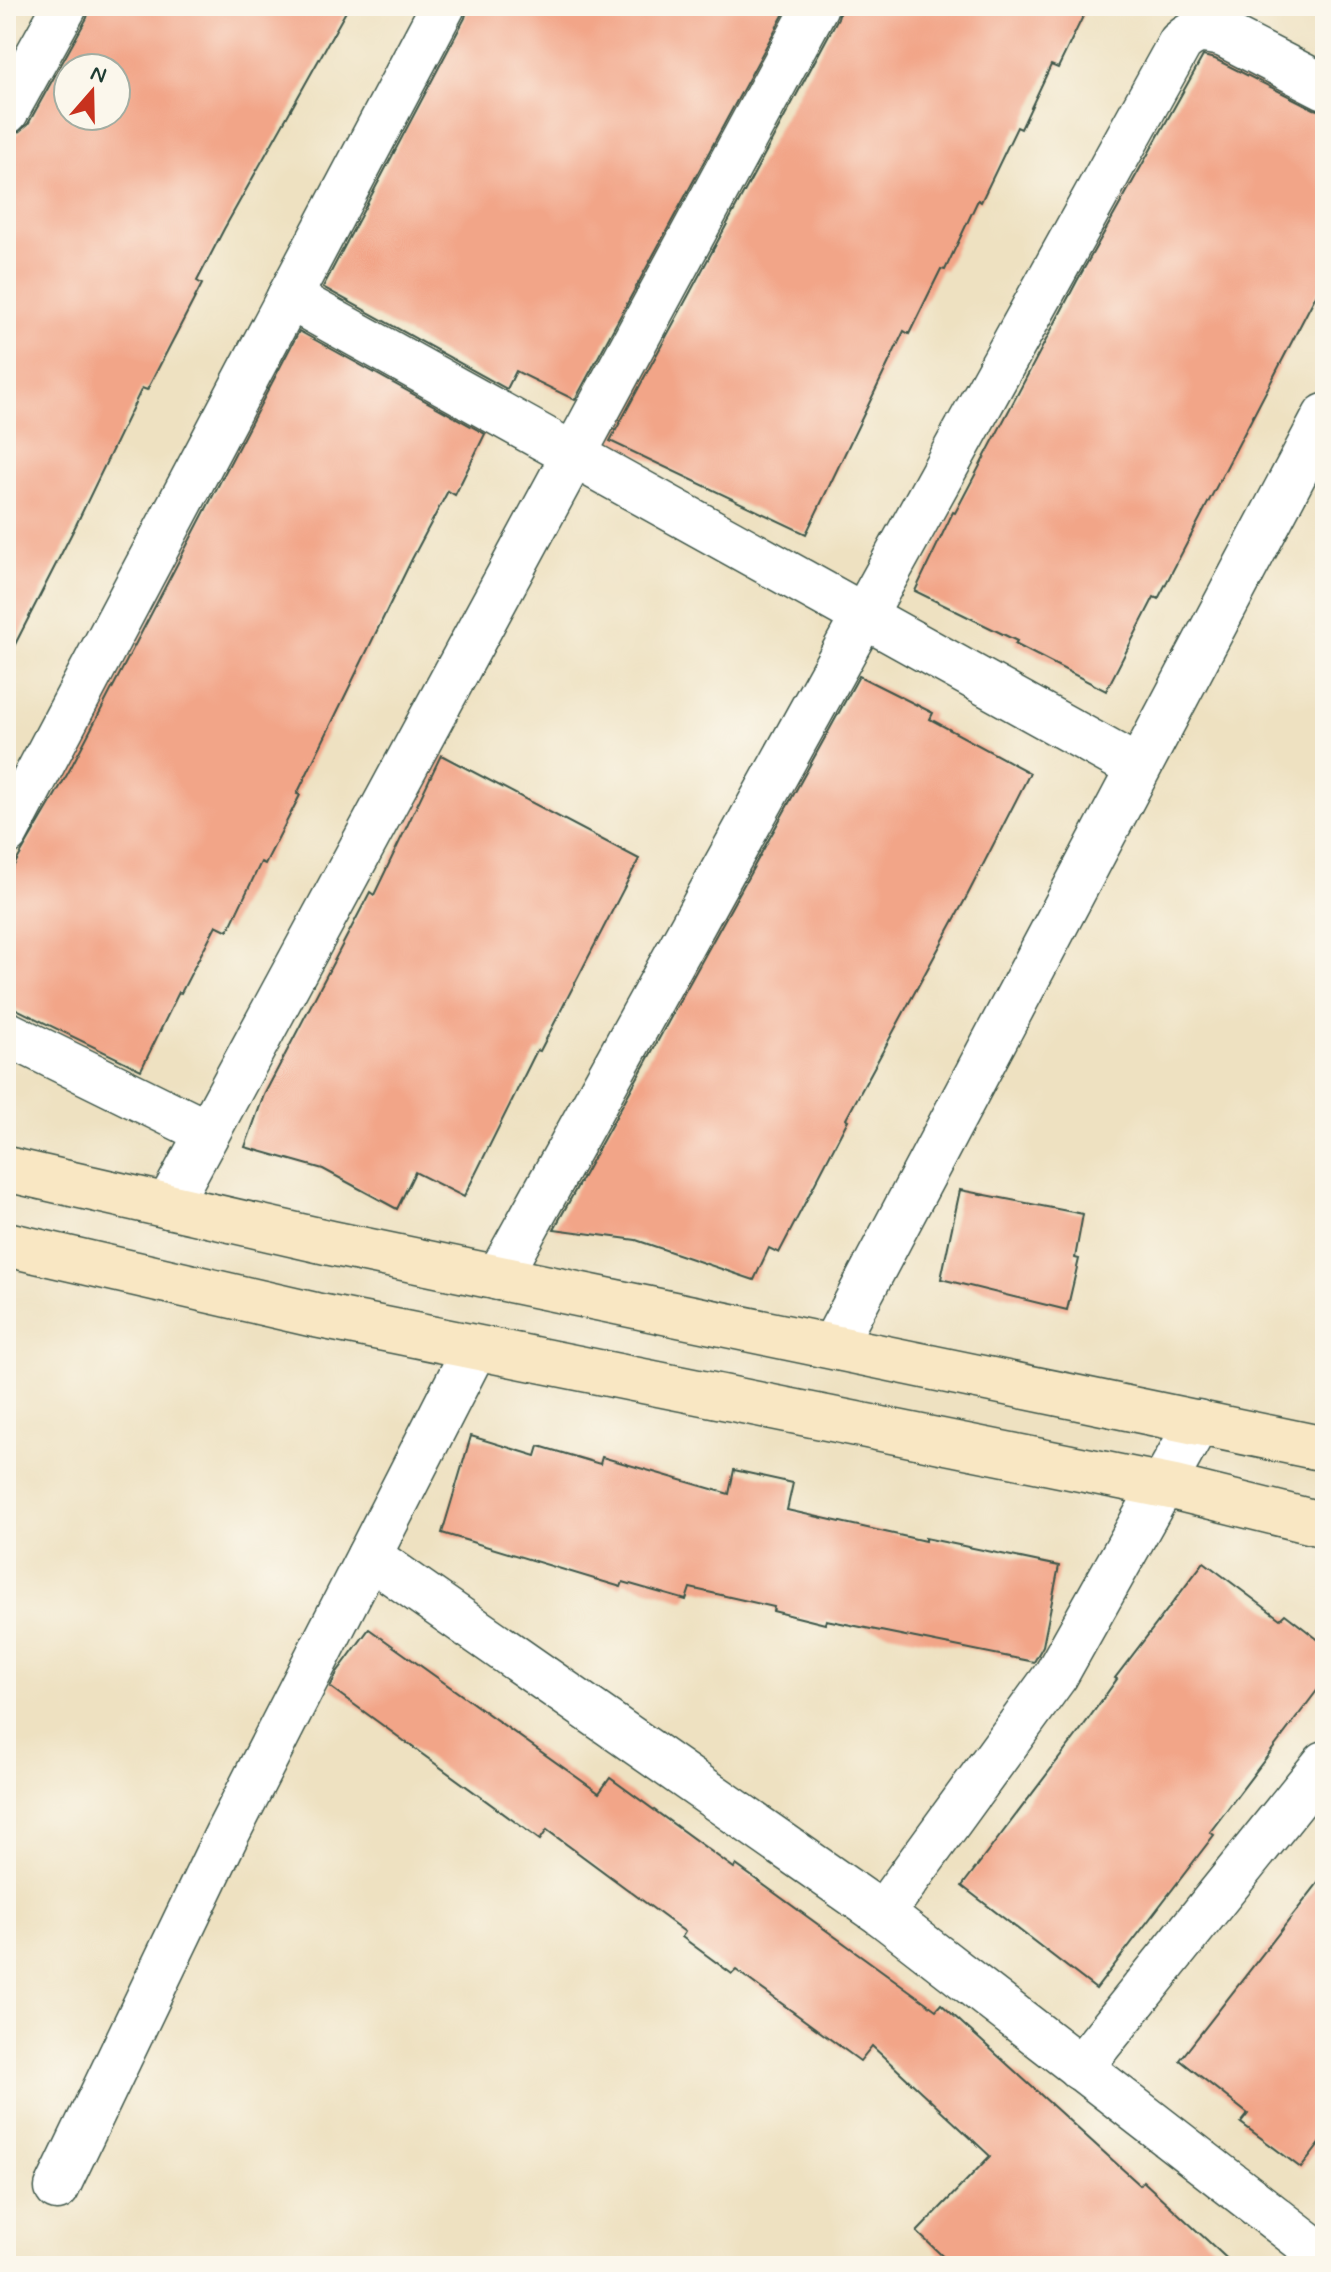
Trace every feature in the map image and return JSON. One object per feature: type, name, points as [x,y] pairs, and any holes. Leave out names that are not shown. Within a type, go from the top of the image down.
[{"type":"main road","points":[[6,1169],[498,1278],[1325,1449]]},
{"type":"main road","points":[[6,1244],[315,1315],[1162,1485],[1325,1525]]},
{"type":"street","points":[[6,112],[65,6]]},
{"type":"street","points":[[6,833],[443,6]]},
{"type":"street","points":[[168,1206],[816,6]]},
{"type":"street","points":[[498,1278],[1180,43],[1191,33],[1206,30],[1224,35],[1325,87]]},
{"type":"street","points":[[289,297],[1138,768]]},
{"type":"street","points":[[833,1346],[1325,416]]},
{"type":"street","points":[[6,1033],[207,1132]]},
{"type":"street","points":[[57,2188],[227,1834],[475,1348]]},
{"type":"street","points":[[882,1914],[1056,1675],[1198,1422]]},
{"type":"street","points":[[369,1556],[882,1914],[1080,2068],[1320,2243]]},
{"type":"street","points":[[1080,2068],[1325,1763]]},
{"type":"building","points":[[90,6],[349,6],[224,229],[197,281],[202,284],[147,390],[142,388],[6,662],[6,152],[16,134],[28,124],[52,81],[52,132],[132,132],[132,52],[68,52],[87,18]]},
{"type":"building","points":[[468,6],[788,6],[575,400],[516,371],[507,389],[323,287],[465,18]]},
{"type":"building","points":[[841,6],[1088,6],[1058,68],[1051,65],[1021,129],[1017,127],[981,202],[978,200],[945,270],[941,269],[909,334],[904,331],[806,534],[610,441],[838,18]]},
{"type":"building","points":[[1203,56],[1325,112],[1325,278],[1158,599],[1154,597],[1106,691],[1015,644],[1017,641],[915,591],[953,512],[1077,281]]},
{"type":"building","points":[[299,331],[485,434],[455,495],[448,491],[412,559],[265,864],[261,862],[228,931],[216,925],[141,1070],[6,1004],[6,879],[68,773]]},
{"type":"building","points":[[859,676],[933,713],[930,719],[1030,773],[846,1119],[779,1253],[769,1248],[754,1280],[636,1240],[554,1229]]},
{"type":"building","points":[[441,755],[639,859],[540,1051],[537,1050],[464,1197],[415,1172],[397,1209],[323,1169],[245,1147],[264,1095],[370,892],[374,895]]},
{"type":"building","points":[[960,1190],[1083,1214],[1075,1258],[1079,1259],[1067,1310],[941,1279]]},
{"type":"building","points":[[471,1436],[536,1456],[539,1446],[600,1464],[602,1457],[729,1494],[734,1470],[793,1483],[787,1510],[925,1541],[925,1538],[1059,1566],[1043,1646],[1034,1662],[826,1620],[825,1624],[773,1611],[774,1607],[690,1588],[686,1600],[623,1582],[621,1587],[442,1533]]},
{"type":"building","points":[[1204,1562],[1280,1619],[1285,1614],[1325,1645],[1325,1680],[1210,1832],[1214,1835],[1096,1989],[962,1886]]},
{"type":"building","points":[[369,1629],[599,1793],[610,1778],[936,2010],[941,2004],[1140,2185],[1143,2181],[1235,2266],[953,2266],[917,2232],[990,2156],[872,2046],[860,2061],[736,1970],[732,1974],[682,1937],[685,1932],[547,1830],[540,1840],[330,1687]]},
{"type":"building","points":[[1325,1874],[1325,2137],[1301,2168],[1241,2123],[1248,2114],[1180,2060]]}]
